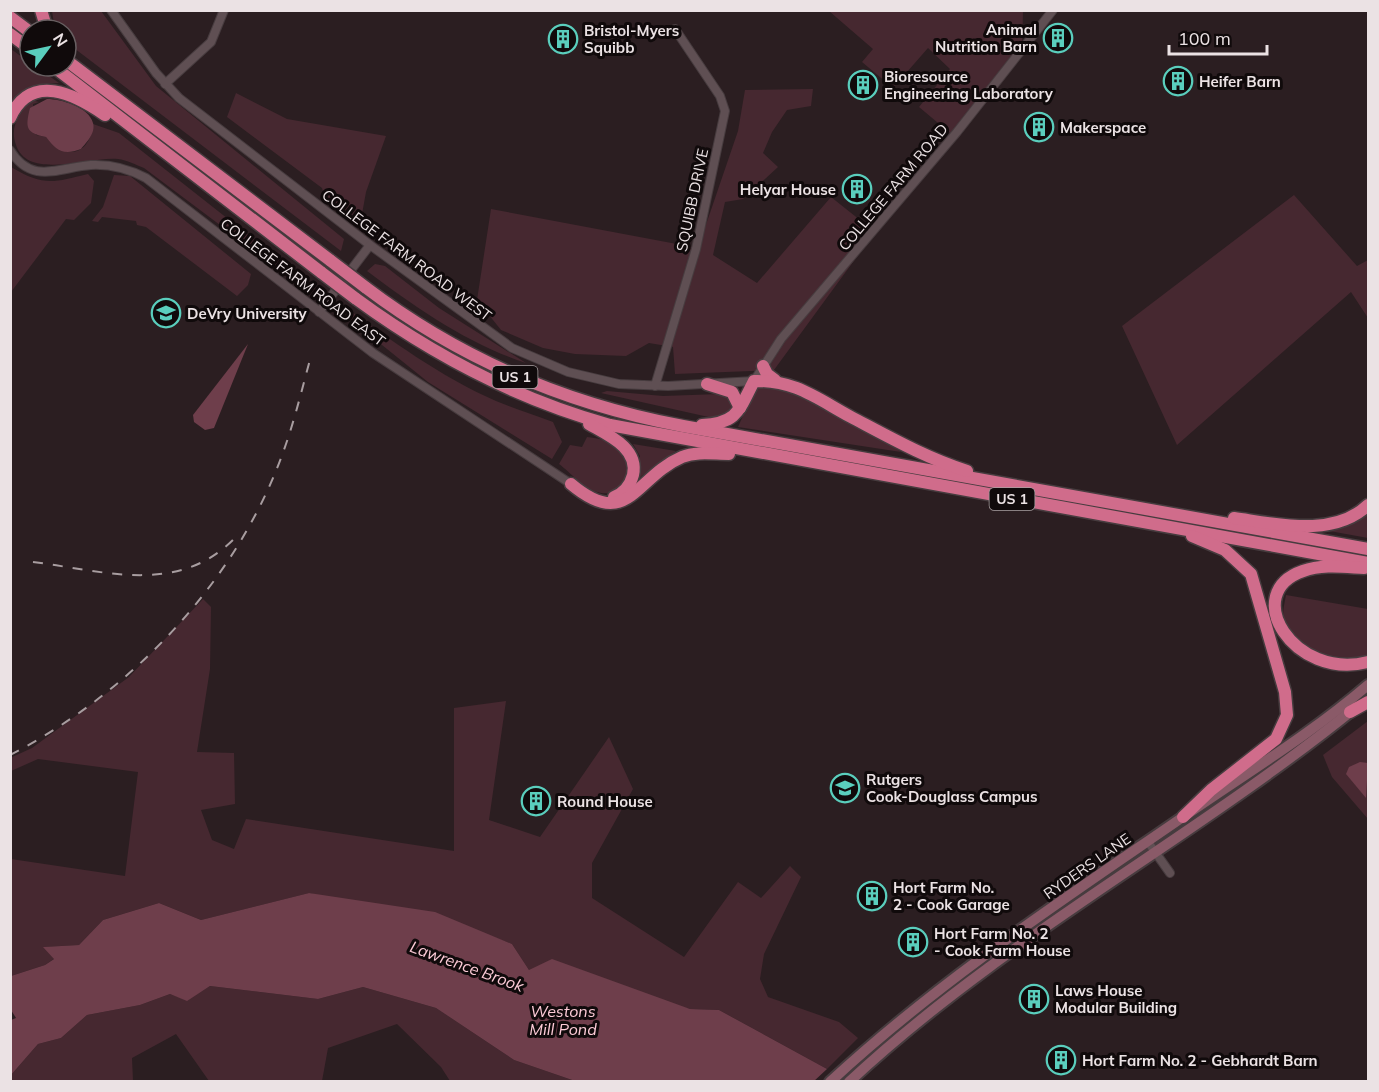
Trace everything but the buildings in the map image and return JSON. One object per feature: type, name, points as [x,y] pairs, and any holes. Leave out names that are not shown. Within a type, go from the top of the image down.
[{"type":"highway","name":"US 1","points":[[78,69],[365,287],[437,337],[522,380],[590,404],[683,426],[1014,486],[1368,563]]},
{"type":"highway","name":"US 1","points":[[69,78],[355,298],[412,338],[454,363],[497,384],[564,411],[634,430],[776,456],[1166,520],[1368,549]]},
{"type":"highway","points":[[10,118],[21,102],[30,96],[44,91],[61,91],[92,107],[134,137],[182,165]]},
{"type":"highway","points":[[763,366],[767,374],[775,380],[803,390],[932,459],[1014,486]]},
{"type":"highway","points":[[683,426],[725,423],[733,418],[740,408],[754,381],[775,380]]},
{"type":"highway","points":[[707,384],[732,392],[740,408]]},
{"type":"highway","points":[[564,411],[618,441],[627,451],[633,467],[628,487],[612,497],[596,497],[571,484]]},
{"type":"highway","points":[[571,484],[591,499],[610,504],[627,498],[667,466],[688,455],[776,456]]},
{"type":"highway","points":[[1166,520],[1214,514],[1324,525],[1349,519],[1368,505]]},
{"type":"highway","points":[[1166,520],[1225,550],[1251,574],[1287,704],[1286,722],[1276,739],[1211,790],[1183,817]]},
{"type":"highway","points":[[1368,569],[1332,567],[1302,571],[1283,586],[1276,601],[1276,612],[1285,635],[1313,658],[1341,665],[1368,662]]},
{"type":"highway","points":[[1350,712],[1368,702]]},
{"type":"main road","name":"RYDERS LANE","points":[[830,1082],[894,1023],[973,962],[1281,751],[1368,685]]},
{"type":"main road","name":"RYDERS LANE","points":[[849,1082],[910,1027],[971,980],[1155,852],[1368,697]]},
{"type":"street","name":"COLLEGE FARM ROAD WEST","points":[[111,10],[165,84],[208,121],[485,330],[522,353],[592,379],[655,386],[754,381]]},
{"type":"street","points":[[165,84],[211,42],[224,10]]},
{"type":"street","name":"COLLEGE FARM ROAD","points":[[754,381],[781,339],[957,132],[1053,10]]},
{"type":"street","name":"SQUIBB DRIVE","points":[[655,386],[696,249],[725,111],[722,99],[675,29]]},
{"type":"street","name":"COLLEGE FARM ROAD EAST","points":[[10,150],[24,165],[39,172],[55,172],[94,165],[119,168],[139,175],[319,312],[401,371],[571,484]]},
{"type":"street","points":[[319,312],[370,245]]},
{"type":"street","points":[[1148,842],[1170,873]]},
{"type":"shaded area","points":[[52,11],[101,11],[156,86],[344,239],[341,251],[78,51],[78,18],[53,18]]},
{"type":"shaded area","points":[[829,11],[1023,11],[1022,51],[956,138],[919,107],[950,69],[928,48],[893,88],[862,62],[873,49]]},
{"type":"shaded area","points":[[11,49],[18,54],[18,78],[52,78],[59,83],[32,86],[11,103]]},
{"type":"shaded area","points":[[813,89],[811,106],[787,110],[772,132],[763,153],[778,167],[743,199],[725,202],[713,255],[757,283],[831,197],[875,232],[774,370],[675,374],[673,347],[649,343],[626,356],[575,354],[543,348],[501,330],[477,300],[491,209],[698,248],[738,131],[745,90]]},
{"type":"shaded area","points":[[236,93],[287,119],[386,136],[366,192],[360,225],[325,198],[322,188],[227,117]]},
{"type":"shaded area","points":[[31,100],[39,102],[33,104],[36,135],[46,137],[53,145],[68,152],[82,149],[91,135],[93,124],[119,133],[317,289],[308,291],[144,168],[118,159],[46,164],[33,162],[23,156],[16,145],[14,132],[17,121]]},
{"type":"shaded area","points":[[11,167],[40,180],[56,181],[88,174],[94,181],[91,203],[74,220],[66,219],[11,292]]},
{"type":"shaded area","points":[[114,175],[130,176],[251,274],[248,285],[237,296],[146,227],[137,225],[136,221],[102,217],[98,222],[92,221],[103,207]]},
{"type":"shaded area","points":[[1294,195],[1357,266],[1368,260],[1368,318],[1351,292],[1177,445],[1122,326]]},
{"type":"shaded area","points":[[375,264],[385,266],[439,308],[526,363],[484,346],[443,324],[367,271]]},
{"type":"shaded area","points":[[342,305],[456,381],[496,401],[553,422],[562,442],[552,459],[428,382],[346,316]]},
{"type":"shaded area","points":[[775,384],[840,414],[901,452],[738,427],[756,386]]},
{"type":"shaded area","points":[[607,391],[663,396],[720,394],[731,397],[733,405],[728,413],[713,418],[601,393]]},
{"type":"shaded area","points":[[587,437],[610,442],[619,448],[624,456],[627,465],[626,475],[623,483],[616,490],[608,493],[592,490],[559,464],[570,445],[582,447]]},
{"type":"shaded area","points":[[633,444],[676,451],[639,478],[640,456]]},
{"type":"shaded area","points":[[1368,509],[1368,538],[1324,530]]},
{"type":"shaded area","points":[[1286,595],[1368,609],[1368,655],[1356,659],[1331,659],[1306,649],[1296,640],[1284,618]]},
{"type":"shaded area","points":[[203,599],[211,607],[210,669],[197,752],[234,753],[235,804],[201,810],[212,840],[234,849],[246,819],[454,851],[454,708],[506,701],[489,820],[540,837],[609,737],[633,789],[592,863],[592,898],[684,957],[738,882],[761,898],[790,866],[801,877],[764,954],[760,979],[768,997],[839,1022],[858,1038],[827,1069],[719,1010],[690,1009],[529,970],[512,944],[480,932],[309,893],[201,920],[159,903],[103,920],[79,945],[44,947],[55,958],[45,965],[11,976],[11,859],[125,876],[138,772],[38,759],[11,771],[10,758],[32,748],[129,677]]},
{"type":"shaded area","points":[[1368,721],[1368,819],[1332,777],[1323,755]]},
{"type":"shaded area","points":[[210,986],[318,999],[363,987],[436,1008],[514,1060],[575,1081],[450,1081],[441,1067],[397,1024],[328,1048],[322,1081],[209,1081],[176,1034],[132,1058],[133,1081],[11,1082],[11,1075],[38,1044],[61,1038],[87,1015],[140,1005],[170,994],[187,1000]]},
{"type":"water","points":[[47,99],[60,100],[74,105],[90,117],[94,127],[90,138],[81,149],[65,152],[53,145],[46,137],[31,131],[28,125],[30,108]]},
{"type":"water","points":[[248,344],[214,428],[205,430],[194,422],[193,415]]},
{"type":"water","points":[[1360,762],[1368,763],[1366,798],[1346,774],[1349,767]]},
{"type":"water","name":"Westons Mill Pond","points":[[309,893],[435,912],[512,944],[529,970],[552,959],[690,1009],[719,1010],[827,1069],[813,1082],[575,1081],[514,1060],[436,1008],[363,987],[318,999],[210,986],[187,1001],[170,994],[140,1005],[87,1015],[61,1038],[38,1044],[11,1075],[11,1020],[16,1018],[11,1010],[11,976],[45,965],[54,959],[43,947],[79,945],[103,920],[159,903],[201,920]]},
{"type":"railway","points":[[10,755],[56,729],[140,664],[178,625],[212,584],[241,540],[266,493],[290,433],[311,356]]},
{"type":"railway","points":[[33,562],[114,574],[165,573],[190,567],[213,556],[235,538]]},
{"type":"place","name":"Animal Nutrition Barn","points":[[1058,38]]},
{"type":"place","name":"Bristol-Myers Squibb","points":[[563,39]]},
{"type":"place","name":"Heifer Barn","points":[[1178,81]]},
{"type":"place","name":"Bioresource Engineering Laboratory","points":[[863,85]]},
{"type":"place","name":"Makerspace","points":[[1039,127]]},
{"type":"place","name":"Helyar House","points":[[857,189]]},
{"type":"place","name":"DeVry University","points":[[166,313]]},
{"type":"place","name":"Rutgers Cook-Douglass Campus","points":[[845,788]]},
{"type":"place","name":"Round House","points":[[536,801]]},
{"type":"place","name":"Hort Farm No. 2 - Cook Garage","points":[[872,896]]},
{"type":"place","name":"Hort Farm No. 2 - Cook Farm House","points":[[913,942]]},
{"type":"place","name":"Laws House Modular Building","points":[[1034,999]]},
{"type":"place","name":"Hort Farm No. 2 - Gebhardt Barn","points":[[1061,1060]]},
{"type":"water label","name":"Lawrence Brook","points":[[467,966]]}]
